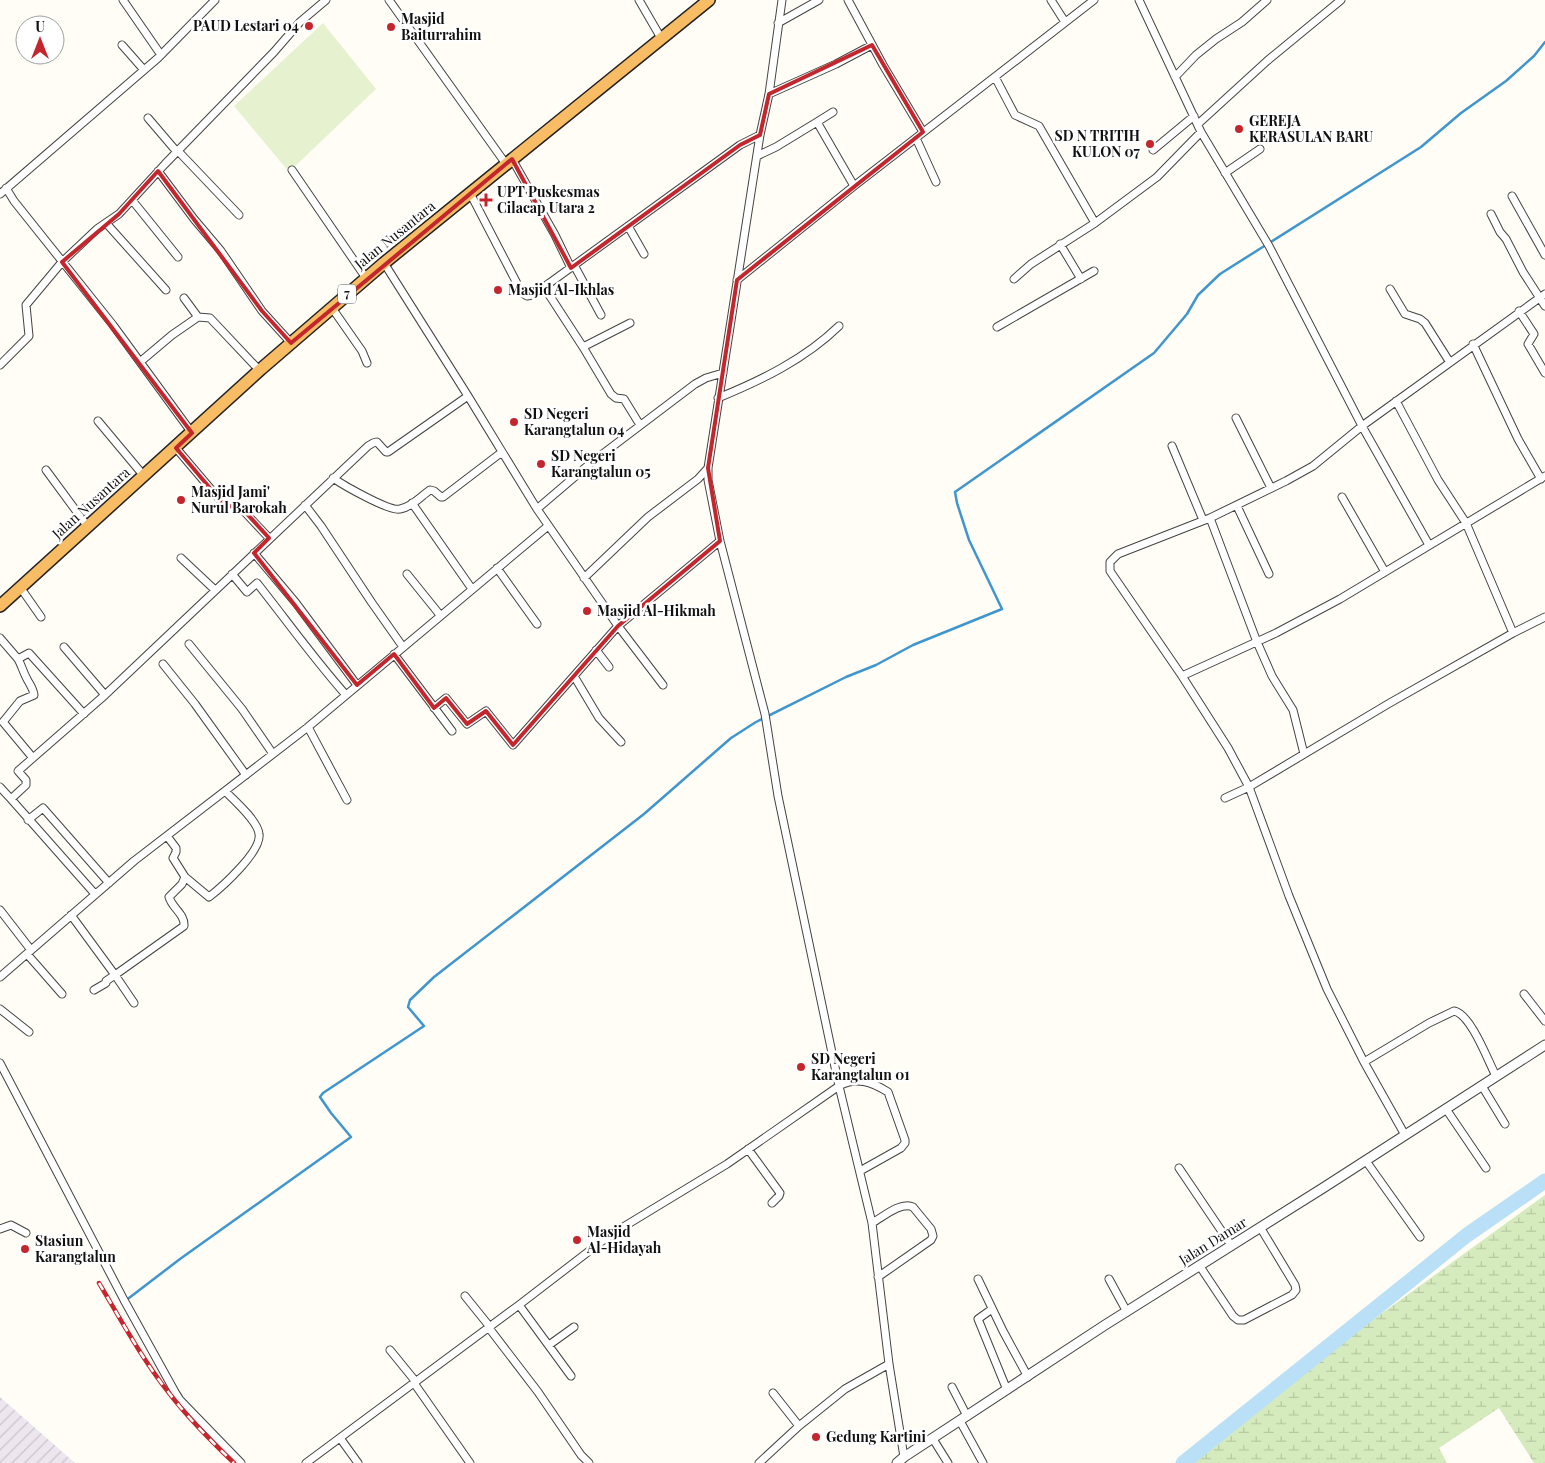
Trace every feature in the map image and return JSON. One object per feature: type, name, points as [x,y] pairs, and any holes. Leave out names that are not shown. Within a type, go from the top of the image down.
[{"type":"highway","name":"Jalan Nusantara","points":[[0,606],[260,370],[366,278],[709,0]]},
{"type":"street","points":[[122,0],[161,55]]},
{"type":"street","points":[[0,194],[161,55],[207,3],[215,0]]},
{"type":"street","points":[[0,365],[29,336],[26,306],[62,262],[97,229],[120,214],[158,171],[274,52],[300,22],[326,0]]},
{"type":"street","points":[[389,0],[509,162],[555,235],[601,315]]},
{"type":"street","points":[[639,0],[661,38]]},
{"type":"street","points":[[782,0],[769,94],[760,135],[718,398],[708,480],[720,541],[765,714],[778,796],[839,1086],[872,1223],[900,1460]]},
{"type":"street","points":[[778,23],[819,0]]},
{"type":"street","points":[[848,0],[923,132]]},
{"type":"street","points":[[1051,0],[1065,22]]},
{"type":"street","points":[[737,280],[854,186],[1094,0]]},
{"type":"street","points":[[1139,0],[1202,132],[1264,238],[1362,426],[1429,545]]},
{"type":"street","points":[[1176,77],[1196,55],[1242,22],[1267,0]]},
{"type":"street","points":[[1198,124],[1267,61],[1341,0]]},
{"type":"street","points":[[122,45],[144,70]]},
{"type":"street","points":[[769,94],[836,64],[872,45]]},
{"type":"street","points":[[995,77],[1015,115],[1039,126],[1095,223]]},
{"type":"street","points":[[757,156],[833,112]]},
{"type":"street","points":[[1153,150],[1194,116]]},
{"type":"street","points":[[148,118],[238,215]]},
{"type":"street","points":[[817,122],[854,186]]},
{"type":"street","points":[[1014,279],[1031,264],[1095,223],[1157,178],[1202,132]]},
{"type":"street","points":[[470,193],[522,293],[527,296],[533,295],[740,145],[760,135]]},
{"type":"street","points":[[916,138],[936,182]]},
{"type":"street","points":[[1225,173],[1260,149]]},
{"type":"street","points":[[292,170],[366,278]]},
{"type":"street","points":[[158,171],[221,251],[262,311],[291,343]]},
{"type":"street","points":[[6,188],[14,201],[140,362],[192,433]]},
{"type":"street","points":[[1512,196],[1545,254]]},
{"type":"street","points":[[132,200],[178,256]]},
{"type":"street","points":[[1490,214],[1506,239],[1523,272],[1542,296],[1545,306]]},
{"type":"street","points":[[106,223],[166,290]]},
{"type":"street","points":[[628,226],[644,254]]},
{"type":"street","points":[[1060,244],[1081,279]]},
{"type":"street","points":[[384,263],[468,396],[536,509],[618,626],[663,685]]},
{"type":"street","points":[[997,328],[1094,271]]},
{"type":"street","points":[[544,287],[611,394],[616,398],[624,399],[640,425]]},
{"type":"street","points":[[1390,289],[1404,314],[1420,319],[1425,324],[1450,361]]},
{"type":"street","points":[[1405,1135],[1364,1062],[1327,989],[1288,896],[1249,787],[1228,748],[1182,676],[1110,571],[1110,562],[1118,554],[1237,506],[1313,466],[1362,426],[1542,296]]},
{"type":"street","points":[[184,298],[198,317]]},
{"type":"street","points":[[332,308],[362,351],[367,363]]},
{"type":"street","points":[[1519,311],[1534,334],[1528,344],[1545,373]]},
{"type":"street","points":[[140,362],[172,335],[198,317],[210,318],[260,370]]},
{"type":"street","points":[[583,347],[630,324]]},
{"type":"street","points":[[718,398],[774,373],[809,351],[839,326]]},
{"type":"street","points":[[1182,676],[1257,642],[1340,599],[1543,477],[1518,439],[1473,344]]},
{"type":"street","points":[[536,509],[640,425],[695,384],[706,378],[723,373]]},
{"type":"street","points":[[11,799],[26,785],[26,780],[18,771],[105,695],[269,538],[372,443],[378,443],[388,452],[468,396]]},
{"type":"street","points":[[1396,401],[1438,480],[1466,523],[1513,633]]},
{"type":"street","points":[[1236,418],[1271,488]]},
{"type":"street","points":[[98,421],[144,476]]},
{"type":"street","points":[[1172,446],[1206,519],[1272,676],[1293,710],[1304,754]]},
{"type":"street","points":[[176,448],[226,507],[230,509],[240,506],[269,538]]},
{"type":"street","points":[[333,478],[355,492],[392,509],[401,509],[412,504],[430,490],[444,497],[502,452]]},
{"type":"street","points":[[584,578],[648,517],[698,479],[708,468]]},
{"type":"street","points":[[46,470],[88,527]]},
{"type":"street","points":[[1342,497],[1385,572]]},
{"type":"street","points":[[412,504],[472,589]]},
{"type":"street","points":[[305,505],[403,647]]},
{"type":"street","points":[[1237,506],[1269,574]]},
{"type":"street","points":[[0,977],[95,894],[308,727],[548,526]]},
{"type":"street","points":[[434,708],[446,698],[467,724],[486,711],[513,745],[618,626],[720,541]]},
{"type":"street","points":[[254,553],[296,603],[358,685]]},
{"type":"street","points":[[181,558],[214,590]]},
{"type":"street","points":[[497,568],[537,624]]},
{"type":"street","points":[[232,574],[247,592],[257,584],[287,620],[312,655],[346,695]]},
{"type":"street","points":[[407,574],[440,616]]},
{"type":"street","points":[[20,587],[41,616]]},
{"type":"street","points":[[1225,798],[1249,787],[1513,633],[1545,617]]},
{"type":"street","points":[[0,638],[24,668],[27,680],[33,687],[34,694],[20,701],[3,722],[34,758]]},
{"type":"street","points":[[190,644],[242,709],[273,754]]},
{"type":"street","points":[[64,647],[105,695]]},
{"type":"street","points":[[596,650],[609,667]]},
{"type":"street","points":[[18,659],[29,653],[84,714]]},
{"type":"street","points":[[394,654],[452,731]]},
{"type":"street","points":[[163,664],[195,704],[246,775]]},
{"type":"street","points":[[574,676],[599,718],[621,742]]},
{"type":"street","points":[[308,727],[347,800]]},
{"type":"street","points":[[0,787],[95,894]]},
{"type":"street","points":[[167,836],[176,848],[173,858],[185,877],[209,897],[253,854],[259,838],[259,831],[251,819],[225,791]]},
{"type":"street","points":[[28,820],[43,808],[109,883]]},
{"type":"street","points":[[94,990],[184,926],[182,917],[171,902],[170,897],[182,884],[185,877]]},
{"type":"street","points":[[0,910],[29,952],[62,994]]},
{"type":"street","points":[[71,915],[134,1003]]},
{"type":"street","points":[[1524,994],[1545,1021]]},
{"type":"street","points":[[0,1009],[29,1032]]},
{"type":"street","points":[[1364,1062],[1454,1011],[1461,1013],[1467,1020],[1496,1076]]},
{"type":"street","name":"Jalan Damar","points":[[900,1460],[1199,1265],[1366,1161],[1545,1045]]},
{"type":"street","points":[[0,1063],[120,1292],[175,1392],[180,1400],[241,1463]]},
{"type":"street","points":[[306,1463],[490,1327],[610,1235],[748,1149],[839,1086],[847,1082],[861,1080],[888,1092],[904,1134],[905,1143],[901,1148],[860,1171]]},
{"type":"street","points":[[1482,1086],[1505,1124]]},
{"type":"street","points":[[1446,1109],[1486,1168]]},
{"type":"street","points":[[748,1149],[780,1193],[772,1203]]},
{"type":"street","points":[[1366,1161],[1420,1237]]},
{"type":"street","points":[[1179,1168],[1231,1245]]},
{"type":"street","points":[[872,1223],[902,1206],[910,1205],[931,1229],[933,1236],[931,1240],[878,1277]]},
{"type":"street","points":[[0,1229],[11,1225],[26,1233]]},
{"type":"street","points":[[1199,1265],[1233,1316],[1238,1320],[1244,1320],[1292,1295],[1296,1290],[1295,1285],[1260,1227]]},
{"type":"street","points":[[978,1279],[1028,1377]]},
{"type":"street","points":[[1109,1279],[1127,1312]]},
{"type":"street","points":[[465,1296],[538,1392],[581,1455],[589,1463]]},
{"type":"street","points":[[519,1305],[571,1376]]},
{"type":"street","points":[[992,1309],[978,1319],[1007,1390]]},
{"type":"street","points":[[549,1345],[574,1328]]},
{"type":"street","points":[[390,1350],[415,1382],[470,1463]]},
{"type":"street","points":[[759,1463],[799,1426],[845,1389],[889,1364]]},
{"type":"street","points":[[952,1387],[963,1418],[983,1463]]},
{"type":"street","points":[[773,1393],[799,1426]]},
{"type":"street","points":[[340,1438],[358,1463]]},
{"type":"street","points":[[933,1438],[948,1463]]},
{"type":"highlighted area","points":[[872,45],[923,132],[737,280],[708,468],[720,541],[618,626],[513,745],[486,711],[467,724],[446,698],[434,708],[394,654],[357,685],[254,553],[269,538],[239,505],[226,507],[176,448],[192,433],[62,262],[119,214],[158,171],[262,311],[291,343],[512,159],[571,268],[740,145],[760,135],[769,94]]},
{"type":"shaded area","points":[[0,1397],[75,1463],[0,1463]]},
{"type":"green space","points":[[323,23],[376,89],[289,172],[234,106]]},
{"type":"green space","points":[[1545,1195],[1545,1463],[1534,1463],[1499,1408],[1439,1448],[1447,1463],[1189,1463],[1250,1409]]},
{"type":"waterway","points":[[129,1298],[180,1259],[351,1137],[320,1097],[323,1093],[424,1026],[408,1007],[410,1000],[434,977],[644,814],[731,738],[756,722],[846,677],[876,665],[913,645],[1002,609],[969,540],[955,492],[1154,353],[1187,314],[1198,295],[1220,274],[1421,147],[1461,113],[1506,81],[1534,56],[1545,42]]},
{"type":"waterway","points":[[1183,1463],[1467,1235],[1545,1181]]},
{"type":"railway","points":[[99,1283],[159,1380],[192,1421],[234,1463]]},
{"type":"place","name":"PAUD Lestari 04","points":[[309,26]]},
{"type":"place","name":"Masjid Baiturrahim","points":[[391,27]]},
{"type":"place","name":"GEREJA KERASULAN BARU","points":[[1239,129]]},
{"type":"place","name":"SD N TRITIH KULON 07","points":[[1150,144]]},
{"type":"place","name":"UPT Puskesmas Cilacap Utara 2","points":[[486,200]]},
{"type":"place","name":"Masjid Al-Ikhlas","points":[[498,290]]},
{"type":"place","name":"SD Negeri Karangtalun 04","points":[[514,422]]},
{"type":"place","name":"SD Negeri Karangtalun 05","points":[[541,464]]},
{"type":"place","name":"Masjid Jami' Nurul Barokah","points":[[181,500]]},
{"type":"place","name":"Masjid Al-Hikmah","points":[[587,611]]},
{"type":"place","name":"SD Negeri Karangtalun 01","points":[[801,1067]]},
{"type":"place","name":"Masjid Al-Hidayah","points":[[577,1240]]},
{"type":"place","name":"Stasiun Karangtalun","points":[[25,1249]]},
{"type":"place","name":"Gedung Kartini","points":[[816,1437]]}]
